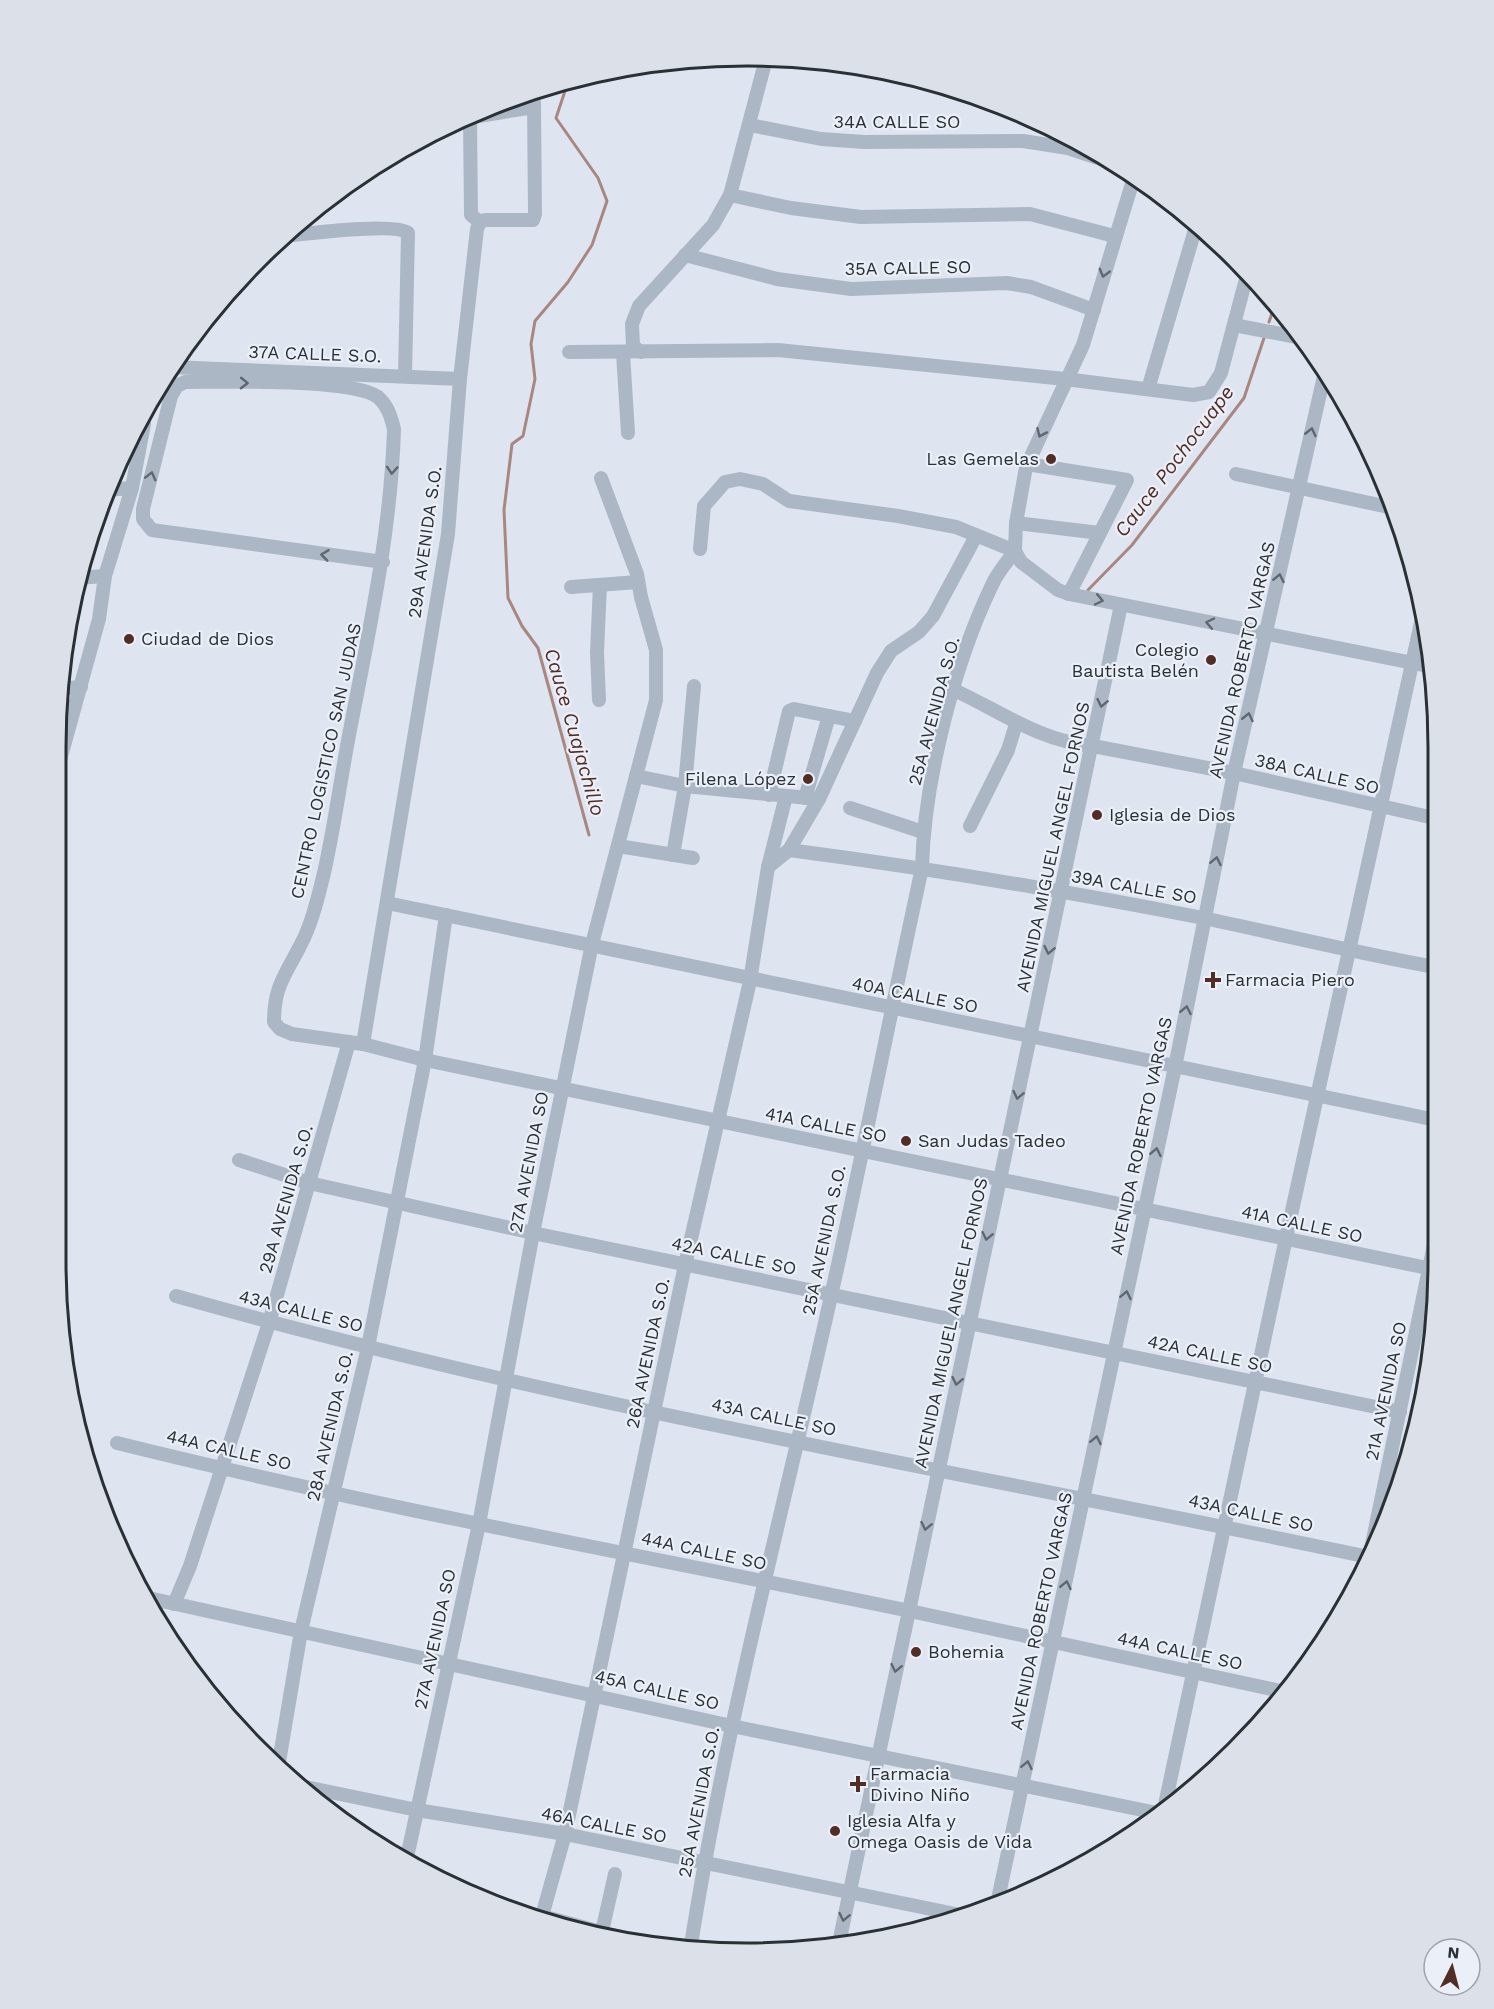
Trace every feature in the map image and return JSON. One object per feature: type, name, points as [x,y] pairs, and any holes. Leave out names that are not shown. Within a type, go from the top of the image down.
[{"type":"street","points":[[642,352],[633,346],[632,339],[632,324],[639,306],[713,225],[730,195],[764,66]]},
{"type":"street","points":[[466,127],[471,215],[480,222],[533,220],[535,214],[532,101]]},
{"type":"street","name":"34A CALLE SO","points":[[750,125],[821,139],[1023,141],[1076,151]]},
{"type":"street","points":[[1131,185],[1114,236],[1083,345],[1065,379],[1027,464],[1016,522],[1015,551],[1022,562],[1058,590],[1069,594],[1423,665]]},
{"type":"street","points":[[730,195],[791,208],[861,217],[1030,213],[1114,236]]},
{"type":"street","name":"29A AVENIDA S.O.","points":[[174,1604],[269,1323],[309,1183],[356,1043],[387,903],[448,534],[460,379],[480,222]]},
{"type":"street","points":[[298,235],[374,229],[404,230],[408,233],[405,376]]},
{"type":"street","points":[[1148,389],[1194,233]]},
{"type":"street","name":"35A CALLE SO","points":[[685,255],[777,279],[851,289],[1007,283],[1031,287],[1094,310]]},
{"type":"street","points":[[569,352],[778,350],[1065,379],[1193,396],[1209,392],[1221,373],[1245,283]]},
{"type":"street","points":[[1234,325],[1290,336]]},
{"type":"street","points":[[624,352],[628,433]]},
{"type":"street","name":"37A CALLE S.O.","points":[[182,367],[460,379]]},
{"type":"street","name":"CENTRO LOGISTICO SAN JUDAS","points":[[280,1029],[274,1022],[275,997],[285,969],[300,946],[312,918],[324,874],[383,562],[394,429],[390,412],[378,398],[366,392],[344,387],[185,382],[177,386],[171,396],[143,509],[143,519],[152,530],[383,562]]},
{"type":"street","name":"AVENIDA ROBERTO VARGAS","points":[[999,1894],[1175,1067],[1234,773],[1322,383]]},
{"type":"street","points":[[66,739],[99,619],[105,576],[132,488],[142,435]]},
{"type":"street","points":[[1027,464],[1127,480],[1069,594]]},
{"type":"street","points":[[1236,474],[1384,506]]},
{"type":"street","name":"27A AVENIDA SO","points":[[408,1853],[447,1663],[479,1524],[561,1088],[592,944],[656,700],[656,650],[638,582],[601,478]]},
{"type":"street","points":[[700,549],[704,506],[725,482],[740,479],[763,484],[789,501],[898,516],[956,527],[1015,551]]},
{"type":"street","points":[[117,489],[132,488]]},
{"type":"street","points":[[1016,522],[1100,533]]},
{"type":"street","points":[[768,867],[789,849],[819,799],[877,672],[891,651],[919,632],[933,616],[976,536]]},
{"type":"street","name":"25A AVENIDA S.O.","points":[[692,1941],[704,1862],[732,1726],[831,1295],[922,868],[923,832],[937,753],[977,619],[993,583],[1015,551]]},
{"type":"street","points":[[87,578],[105,576]]},
{"type":"street","points":[[571,587],[638,582]]},
{"type":"street","points":[[599,700],[597,652],[600,585]]},
{"type":"street","name":"AVENIDA MIGUEL ANGEL FORNOS","points":[[840,1936],[1121,605]]},
{"type":"street","points":[[1165,1799],[1418,636]]},
{"type":"street","points":[[673,855],[685,786],[694,686]]},
{"type":"street","points":[[69,688],[81,687]]},
{"type":"street","name":"38A CALLE SO","points":[[954,690],[1004,714],[1016,724],[1070,744],[1093,746],[1234,773],[1428,818]]},
{"type":"street","points":[[770,795],[789,711],[794,709],[855,721]]},
{"type":"street","points":[[805,798],[829,716]]},
{"type":"street","points":[[970,826],[1008,750],[1016,724]]},
{"type":"street","points":[[636,776],[685,786],[819,799]]},
{"type":"street","name":"26A AVENIDA S.O.","points":[[543,1912],[565,1834],[685,1265],[750,981],[768,867],[786,796]]},
{"type":"street","points":[[850,807],[923,832]]},
{"type":"street","points":[[618,846],[693,858]]},
{"type":"street","name":"39A CALLE SO","points":[[789,849],[922,868],[1204,918],[1349,952],[1428,966]]},
{"type":"street","name":"40A CALLE SO","points":[[387,903],[592,944],[750,981],[1428,1118]]},
{"type":"street","name":"28A AVENIDA S.O.","points":[[280,1757],[301,1631],[368,1347],[425,1060],[446,915]]},
{"type":"street","name":"41A CALLE SO","points":[[280,1029],[292,1034],[356,1043],[425,1060],[1428,1269]]},
{"type":"street","name":"42A CALLE SO","points":[[239,1160],[309,1183],[533,1233],[1400,1412]]},
{"type":"street","name":"21A AVENIDA SO","points":[[1378,1519],[1427,1295]]},
{"type":"street","name":"43A CALLE SO","points":[[176,1296],[269,1323],[507,1380],[1362,1553]]},
{"type":"street","name":"44A CALLE SO","points":[[117,1443],[479,1524],[909,1611],[1276,1690]]},
{"type":"street","name":"45A CALLE SO","points":[[158,1601],[594,1694],[732,1726],[1149,1811]]},
{"type":"street","name":"46A CALLE SO","points":[[316,1789],[417,1810],[565,1834],[948,1912]]},
{"type":"street","points":[[603,1927],[615,1875]]},
{"type":"waterway","name":"Cauce Cuajachillo","points":[[565,91],[556,118],[598,178],[607,201],[592,245],[568,282],[535,321],[531,344],[535,379],[523,436],[512,444],[504,510],[508,598],[522,626],[538,648],[589,835]]},
{"type":"waterway","name":"Cauce Pochocuape","points":[[1269,322],[1272,314]]},
{"type":"waterway","name":"Cauce Pochocuape","points":[[1088,590],[1132,545],[1244,398],[1264,338]]},
{"type":"place","name":"Las Gemelas","points":[[1051,459]]},
{"type":"place","name":"Ciudad de Dios","points":[[129,639]]},
{"type":"place","name":"Colegio Bautista Belén","points":[[1211,660]]},
{"type":"place","name":"Filena López","points":[[808,779]]},
{"type":"place","name":"Iglesia de Dios","points":[[1097,815]]},
{"type":"place","name":"Farmacia Piero","points":[[1213,980]]},
{"type":"place","name":"San Judas Tadeo","points":[[906,1141]]},
{"type":"place","name":"Bohemia","points":[[916,1652]]},
{"type":"place","name":"Farmacia Divino Niño","points":[[858,1784]]},
{"type":"place","name":"Iglesia Alfa y Omega Oasis de Vida","points":[[835,1831]]}]
